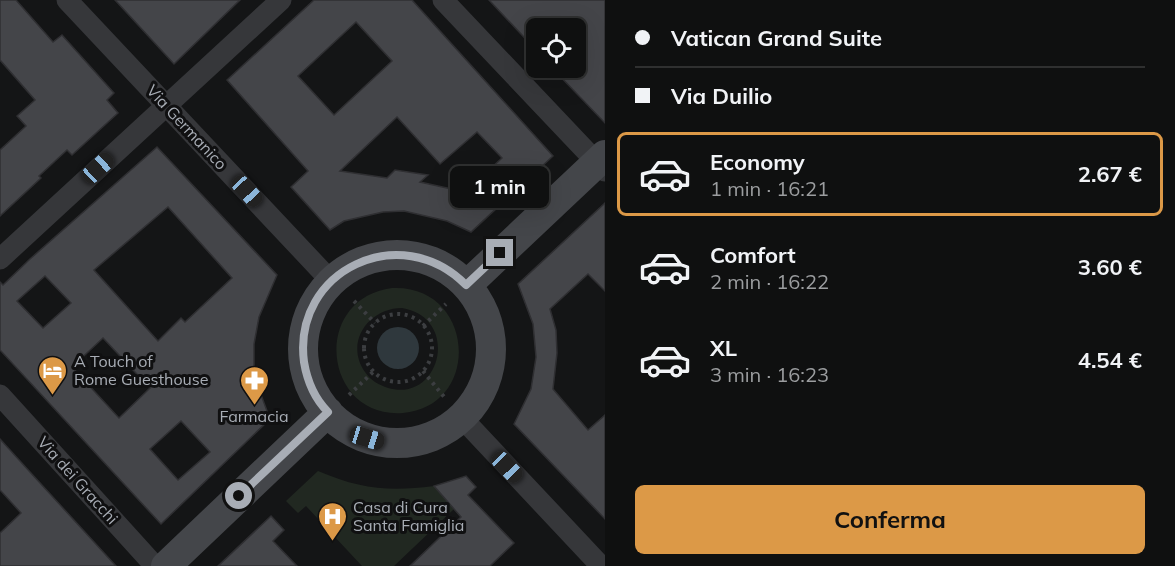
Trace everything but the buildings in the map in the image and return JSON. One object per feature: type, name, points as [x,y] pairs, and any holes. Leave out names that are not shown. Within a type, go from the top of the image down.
[{"type":"street","name":"Via Germanico","points":[[66,0],[331,281]]},
{"type":"street","points":[[0,259],[281,0]]},
{"type":"street","points":[[443,0],[602,163],[456,294]]},
{"type":"street","points":[[338,403],[318,399],[308,378],[303,344],[311,310],[331,281],[349,268],[366,260],[392,254],[417,256],[441,265],[456,294]]},
{"type":"street","points":[[454,408],[472,407],[484,387],[492,353],[487,319],[476,298],[456,294]]},
{"type":"street","name":"Via dei Gracchi","points":[[0,395],[155,566]]},
{"type":"street","points":[[338,403],[339,423],[354,433],[392,443],[418,441],[448,428],[454,408]]},
{"type":"street","points":[[166,566],[338,403]]},
{"type":"street","points":[[454,408],[601,566]]},
{"type":"path","points":[[423,326],[456,294]]},
{"type":"path","points":[[354,301],[375,323]]},
{"type":"path","points":[[399,315],[409,316],[423,326],[429,335],[432,348],[429,361],[423,370],[413,379],[398,382],[382,379],[373,372],[365,358],[364,347],[368,331],[375,323],[388,316],[399,315]]},
{"type":"path","points":[[423,370],[454,408]]},
{"type":"path","points":[[338,403],[373,372]]},
{"type":"shaded area","points":[[392,288],[420,292],[440,305],[453,324],[459,346],[457,369],[447,390],[429,405],[403,413],[376,410],[356,398],[343,379],[337,357],[338,334],[348,313],[366,297]],"holes":[[[402,308],[421,315],[432,327],[437,342],[437,357],[431,372],[421,383],[406,389],[388,388],[375,382],[367,375],[359,361],[357,349],[363,329],[370,320],[390,310]]]},
{"type":"shaded area","points":[[398,327],[406,328],[413,333],[418,340],[418,356],[413,363],[406,368],[398,369],[390,368],[383,363],[378,356],[377,348],[378,340],[383,333],[390,328]]},
{"type":"shaded area","name":"Casa di Cura Santa Famiglia","points":[[318,471],[348,482],[375,488],[403,489],[434,486],[454,509],[394,566],[362,566],[306,506],[298,513],[286,501]]},
{"type":"place","name":"A Touch of Rome Guesthouse","points":[[53,396]]},
{"type":"place","name":"Farmacia","points":[[254,406]]},
{"type":"place","name":"Casa di Cura Santa Famiglia","points":[[332,542]]},
{"type":"route","points":[[239,496],[328,412],[318,399],[308,378],[303,344],[311,310],[331,281],[355,264],[392,254],[417,256],[441,265],[466,285],[500,253]]}]
